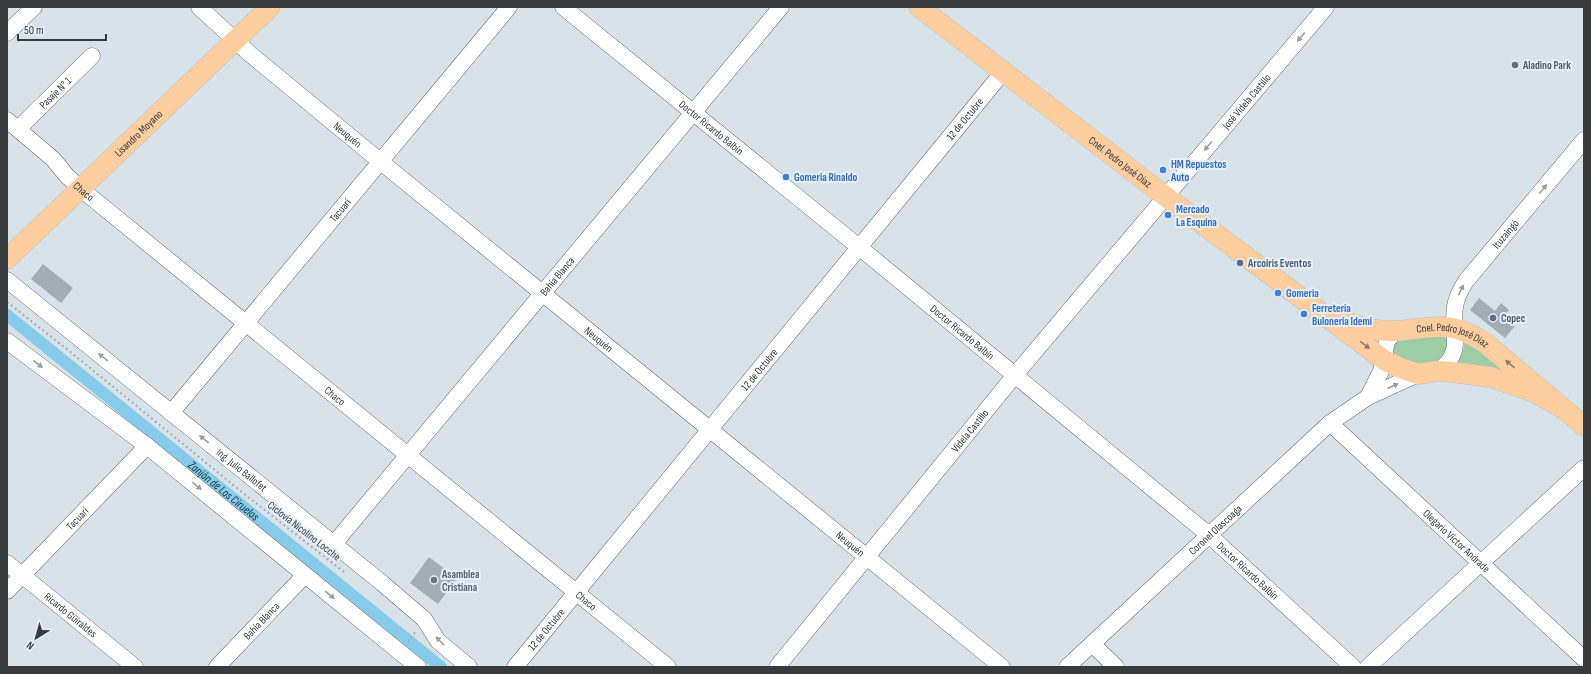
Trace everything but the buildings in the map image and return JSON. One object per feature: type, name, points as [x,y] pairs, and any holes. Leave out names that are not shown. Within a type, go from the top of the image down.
[{"type":"main road","name":"Lisandro Moyano","points":[[7,259],[270,7]]},
{"type":"main road","name":"Cnel. Pedro José Díaz","points":[[928,10],[1003,72],[1165,196],[1323,313],[1397,363],[1438,371],[1466,373],[1490,377],[1534,392],[1561,407]]},
{"type":"main road","name":"Cnel. Pedro José Díaz","points":[[1323,313],[1365,328],[1470,333],[1484,342],[1584,426]]},
{"type":"street","points":[[7,33],[34,7]]},
{"type":"street","name":"Neuquén","points":[[199,7],[235,41],[381,162],[1002,667]]},
{"type":"street","name":"Tacuarí","points":[[171,413],[509,7]]},
{"type":"street","name":"Doctor Ricardo Balbín","points":[[563,7],[1015,374],[1209,535],[1354,667]]},
{"type":"street","name":"Bahía Blanca","points":[[333,545],[781,7]]},
{"type":"street","name":"José Videla Castillo","points":[[1165,196],[1326,7]]},
{"type":"street","name":"Pasaje N° 1","points":[[13,124],[92,56]]},
{"type":"street","name":"12 de Octubre","points":[[515,667],[1003,72]]},
{"type":"street","name":"Chaco","points":[[13,124],[53,159],[67,176],[81,188],[668,667]]},
{"type":"street","name":"Ituzaingó","points":[[1438,371],[1448,364],[1454,355],[1450,331],[1455,306],[1466,281],[1584,140]]},
{"type":"street","name":"Videla Castillo","points":[[777,667],[1015,374],[1165,196]]},
{"type":"street","name":"Ing. Julio Ballofet","points":[[7,280],[424,619],[438,640],[469,667]]},
{"type":"street","points":[[1396,330],[1387,341],[1397,363]]},
{"type":"street","points":[[7,341],[147,446],[418,667]]},
{"type":"street","name":"Coronel Olascoaga","points":[[1368,397],[1378,377],[1397,363]]},
{"type":"street","name":"Coronel Olascoaga","points":[[1067,667],[1330,423],[1368,397],[1397,363]]},
{"type":"street","name":"Olegario Víctor Andrade","points":[[1330,423],[1481,565],[1584,659]]},
{"type":"street","name":"Tacuarí","points":[[7,591],[147,446]]},
{"type":"street","points":[[1368,667],[1481,565],[1584,468]]},
{"type":"street","name":"Ricardo Güiraldes","points":[[7,563],[135,667]]},
{"type":"street","name":"Bahía Blanca","points":[[217,667],[305,575]]},
{"type":"street","points":[[1092,644],[1116,667]]},
{"type":"path","name":"Ciclovía Nicolino Locche","points":[[7,302],[68,350],[242,493],[350,576]]},
{"type":"path","points":[[405,646],[416,629],[421,635]]},
{"type":"green space","points":[[1444,336],[1449,342],[1444,360],[1418,368],[1393,356],[1394,345],[1401,337]]},
{"type":"green space","points":[[1465,340],[1535,388],[1456,366],[1463,351]]},
{"type":"waterway","name":"Zanjón de Los Ciruelos","points":[[7,315],[441,667]]},
{"type":"place","name":"Aladino Park","points":[[1515,65]]},
{"type":"place","name":"HM Repuestos Auto","points":[[1163,170]]},
{"type":"place","name":"Gomeria Rinaldo","points":[[786,177]]},
{"type":"place","name":"Mercado La Esquina","points":[[1168,215]]},
{"type":"place","name":"Arcoiris Eventos","points":[[1240,263]]},
{"type":"place","name":"Gomeria","points":[[1278,293]]},
{"type":"place","name":"Ferreteria Buloneria Idemi","points":[[1304,314]]},
{"type":"place","name":"Copec","points":[[1493,318]]},
{"type":"place","name":"Asamblea Cristiana","points":[[434,580]]}]
